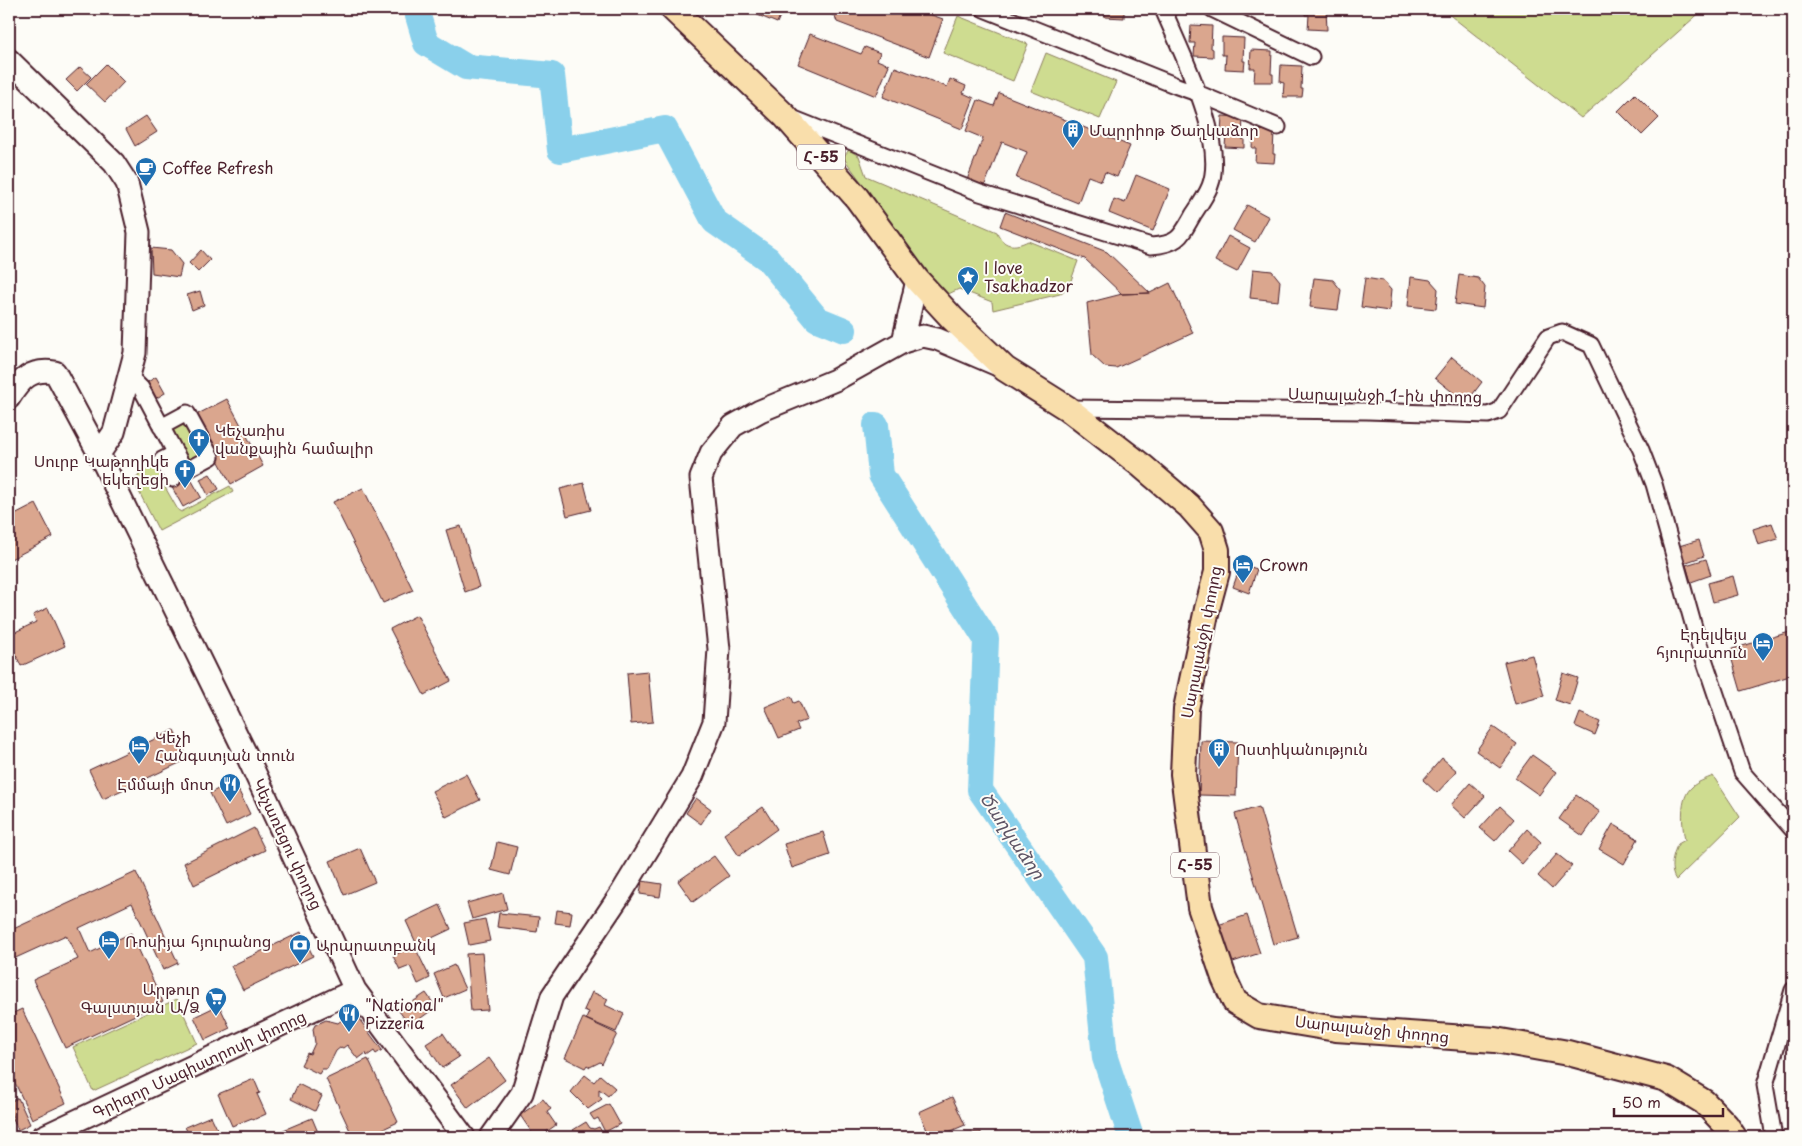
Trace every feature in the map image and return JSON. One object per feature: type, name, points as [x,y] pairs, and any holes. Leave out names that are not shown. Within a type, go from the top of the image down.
[{"type":"main road","name":"Հ-55","points":[[673,9],[786,116],[856,198],[917,280]]},
{"type":"main road","points":[[9,60],[114,163],[127,183],[139,232],[135,353],[114,432],[99,454]]},
{"type":"main road","points":[[903,342],[917,280]]},
{"type":"main road","name":"Սարալանջի փողոց","points":[[917,280],[952,318],[1006,369],[1066,408],[1142,466],[1189,506],[1211,531],[1217,550],[1217,572],[1207,609],[1186,709],[1183,774],[1200,907],[1224,978],[1236,1002],[1259,1016],[1336,1029],[1495,1040],[1568,1054],[1666,1079],[1704,1102],[1726,1125],[1734,1137]]},
{"type":"main road","points":[[491,1137],[522,1093],[552,996],[622,892],[692,777],[714,722],[719,649],[701,478],[711,453],[733,426],[760,411],[835,380],[903,342],[923,336],[938,338],[1006,369]]},
{"type":"main road","name":"Կեչառեցու փողոց","points":[[9,398],[16,386],[29,374],[43,370],[55,372],[99,454],[249,760],[355,990],[464,1137]]},
{"type":"main road","name":"Գրիգոր Մագիստրոսի փողոց","points":[[42,1137],[355,990]]},
{"type":"street","points":[[984,9],[1177,86],[1197,92],[1278,126]]},
{"type":"street","points":[[786,116],[980,194],[1151,246],[1168,245],[1181,237],[1210,186],[1214,163],[1212,135],[1197,92],[1163,9]]},
{"type":"street","points":[[1212,9],[1311,57]]},
{"type":"street","name":"Սարալանջի 1-ին փողոց","points":[[1066,408],[1368,411],[1488,415],[1499,411],[1548,337],[1562,332],[1591,345],[1641,450],[1654,484],[1697,638],[1742,772],[1789,825],[1793,839]]},
{"type":"street","points":[[130,377],[142,388],[162,427],[176,453],[185,471],[211,457],[187,413],[162,427]]},
{"type":"street","points":[[173,479],[162,460],[176,453]]},
{"type":"street","points":[[1774,1137],[1765,1085],[1793,990]]},
{"type":"green space","points":[[1442,9],[1704,9],[1581,118]]},
{"type":"green space","points":[[958,16],[1028,44],[1013,81],[943,53]]},
{"type":"green space","points":[[1046,53],[1116,82],[1100,119],[1031,91]]},
{"type":"green space","points":[[849,150],[859,156],[866,176],[997,232],[1002,241],[1009,245],[1018,245],[1028,241],[1078,261],[1069,286],[1060,294],[993,310],[992,302],[959,289],[944,296],[843,157]]},
{"type":"green space","points":[[185,417],[206,456],[187,467],[166,428]]},
{"type":"green space","points":[[160,462],[169,478],[162,482],[181,512],[230,486],[233,492],[159,531],[133,480],[139,476],[138,474]]},
{"type":"green space","points":[[1713,776],[1740,817],[1676,880],[1672,862],[1678,844],[1685,840],[1682,812],[1685,798],[1694,785]]},
{"type":"green space","points":[[177,999],[197,1043],[93,1091],[73,1047]]},
{"type":"building","points":[[749,9],[783,9],[777,23],[748,11]]},
{"type":"building","points":[[816,9],[915,9],[943,19],[929,57],[837,22],[835,16]]},
{"type":"building","points":[[1105,9],[1124,9],[1124,18],[1105,17]]},
{"type":"building","points":[[1305,9],[1326,9],[1327,30],[1308,29],[1309,15],[1305,15]]},
{"type":"building","points":[[1191,25],[1212,26],[1211,48],[1213,49],[1213,57],[1194,56],[1195,43],[1190,43]]},
{"type":"building","points":[[810,34],[861,54],[865,47],[880,53],[877,60],[889,65],[876,96],[798,64]]},
{"type":"building","points":[[1222,37],[1244,38],[1244,70],[1225,69],[1226,55],[1222,55]]},
{"type":"building","points":[[1251,50],[1272,51],[1271,74],[1273,74],[1273,82],[1254,82],[1255,68],[1250,68]]},
{"type":"building","points":[[106,64],[124,82],[105,102],[86,84]]},
{"type":"building","points":[[1281,65],[1302,66],[1302,97],[1283,97],[1284,83],[1280,82]]},
{"type":"building","points":[[80,67],[91,77],[77,91],[66,80]]},
{"type":"building","points":[[895,67],[947,87],[950,79],[966,86],[963,93],[974,98],[962,129],[883,97]]},
{"type":"building","name":"Մարրիոթ Ծաղկաձոր","points":[[999,93],[1130,146],[1117,177],[1105,172],[1101,181],[1088,176],[1078,203],[1016,178],[1027,152],[1002,142],[984,187],[967,180],[983,138],[966,131],[978,100],[994,106]]},
{"type":"building","points":[[1635,94],[1659,118],[1642,135],[1618,111]]},
{"type":"building","points":[[146,116],[157,132],[135,146],[126,129]]},
{"type":"building","points":[[1222,116],[1243,117],[1242,139],[1244,139],[1244,148],[1225,147],[1226,134],[1221,133]]},
{"type":"building","points":[[1253,130],[1274,131],[1274,163],[1255,162],[1256,148],[1252,148]]},
{"type":"building","points":[[1136,175],[1170,189],[1153,231],[1109,213],[1114,199],[1125,203]]},
{"type":"building","points":[[1247,205],[1269,217],[1255,242],[1233,230]]},
{"type":"building","points":[[1005,212],[1107,252],[1150,293],[1122,294],[1085,259],[1000,226]]},
{"type":"building","points":[[1228,236],[1250,248],[1237,272],[1215,261]]},
{"type":"building","points":[[151,248],[171,250],[182,264],[179,277],[152,273]]},
{"type":"building","points":[[201,250],[210,260],[198,272],[189,263]]},
{"type":"building","points":[[1253,269],[1272,271],[1280,281],[1278,301],[1250,298]]},
{"type":"building","points":[[1459,275],[1478,278],[1485,287],[1483,308],[1455,304]]},
{"type":"building","points":[[1411,277],[1430,280],[1438,289],[1436,309],[1408,306]]},
{"type":"building","points":[[1314,278],[1333,280],[1341,290],[1338,310],[1310,307]]},
{"type":"building","points":[[1365,278],[1383,281],[1391,290],[1389,311],[1361,307]]},
{"type":"building","points":[[1170,283],[1193,333],[1116,368],[1105,367],[1092,355],[1087,303],[1122,294],[1150,293]]},
{"type":"building","points":[[200,291],[204,305],[192,310],[187,295]]},
{"type":"building","points":[[1452,357],[1482,382],[1466,403],[1435,378]]},
{"type":"building","points":[[156,377],[165,393],[155,399],[146,383]]},
{"type":"building","points":[[227,399],[263,466],[231,484],[194,416]]},
{"type":"building","name":"Սուրբ Կաթողիկե եկեղեցի","points":[[187,472],[201,497],[183,507],[169,482]]},
{"type":"building","points":[[210,474],[219,489],[208,495],[200,479]]},
{"type":"building","points":[[584,483],[591,510],[567,516],[560,489]]},
{"type":"building","points":[[363,488],[413,590],[383,603],[333,502]]},
{"type":"building","points":[[36,504],[53,537],[9,560],[9,518]]},
{"type":"building","points":[[1772,523],[1778,539],[1758,545],[1753,529]]},
{"type":"building","points":[[461,526],[479,587],[465,592],[446,530]]},
{"type":"building","points":[[1699,540],[1704,556],[1684,563],[1679,546]]},
{"type":"building","points":[[1706,559],[1711,575],[1691,582],[1686,565]]},
{"type":"building","points":[[1241,564],[1257,569],[1249,593],[1233,587]]},
{"type":"building","points":[[1733,576],[1738,595],[1713,602],[1708,583]]},
{"type":"building","points":[[48,608],[65,646],[21,666],[9,640],[9,635],[36,622],[33,615]]},
{"type":"building","points":[[417,615],[451,681],[424,695],[390,629]]},
{"type":"building","name":"Էդելվեյս հյուրատուն","points":[[1793,631],[1793,675],[1741,691],[1729,650]]},
{"type":"building","points":[[1532,655],[1544,696],[1515,704],[1504,662]]},
{"type":"building","points":[[648,671],[653,722],[631,724],[627,673]]},
{"type":"building","points":[[1563,673],[1578,678],[1570,705],[1555,700]]},
{"type":"building","points":[[791,696],[794,703],[799,701],[807,720],[796,724],[799,730],[779,738],[765,707]]},
{"type":"building","points":[[1580,713],[1600,722],[1595,735],[1575,726]]},
{"type":"building","points":[[1493,727],[1517,744],[1500,768],[1476,751]]},
{"type":"building","name":"Կեչի Հանգստյան տուն","points":[[174,730],[188,759],[103,799],[89,770]]},
{"type":"building","name":"Ոստիկանություն","points":[[1201,741],[1238,742],[1236,796],[1199,795]]},
{"type":"building","points":[[1532,755],[1556,772],[1539,795],[1515,778]]},
{"type":"building","points":[[1442,758],[1457,771],[1437,793],[1423,780]]},
{"type":"building","points":[[466,774],[480,800],[446,817],[432,791]]},
{"type":"building","name":"Էմմայի մոտ","points":[[234,781],[250,814],[226,826],[210,793]]},
{"type":"building","points":[[1470,783],[1485,796],[1465,818],[1451,805]]},
{"type":"building","points":[[1576,795],[1600,812],[1583,836],[1559,819]]},
{"type":"building","points":[[696,798],[711,809],[701,824],[686,813]]},
{"type":"building","points":[[1500,806],[1514,819],[1495,841],[1480,828]]},
{"type":"building","points":[[763,807],[777,829],[739,856],[724,834]]},
{"type":"building","points":[[1259,807],[1298,937],[1273,944],[1235,814]]},
{"type":"building","points":[[1613,824],[1638,839],[1624,864],[1599,849]]},
{"type":"building","points":[[254,828],[265,850],[194,885],[184,863]]},
{"type":"building","points":[[1527,829],[1541,842],[1522,864],[1508,851]]},
{"type":"building","points":[[823,832],[830,855],[792,868],[784,844]]},
{"type":"building","points":[[497,842],[517,847],[510,875],[491,870]]},
{"type":"building","points":[[360,848],[375,882],[344,895],[330,861]]},
{"type":"building","points":[[1557,854],[1572,866],[1552,889],[1538,876]]},
{"type":"building","points":[[714,856],[729,876],[693,902],[678,881]]},
{"type":"building","name":"Ռոսիյա հյուրանոց","points":[[136,872],[178,963],[163,970],[132,903],[79,928],[90,953],[131,933],[163,1002],[65,1048],[33,980],[78,959],[66,935],[9,961],[9,931]]},
{"type":"building","points":[[642,881],[662,884],[660,897],[640,894]]},
{"type":"building","points":[[503,893],[507,909],[472,919],[467,903]]},
{"type":"building","points":[[440,905],[451,929],[417,945],[406,921]]},
{"type":"building","points":[[557,910],[572,912],[570,925],[555,923]]},
{"type":"building","points":[[499,913],[539,917],[537,932],[497,927]]},
{"type":"building","points":[[1247,915],[1260,953],[1230,963],[1218,925]]},
{"type":"building","points":[[485,919],[490,941],[469,945],[464,923]]},
{"type":"building","points":[[301,932],[313,956],[243,990],[231,966]]},
{"type":"building","points":[[414,945],[430,978],[418,984],[410,966],[400,970],[393,956]]},
{"type":"building","points":[[482,953],[488,1010],[471,1011],[466,954]]},
{"type":"building","points":[[454,965],[465,989],[444,998],[434,974]]},
{"type":"building","points":[[592,992],[608,999],[605,1005],[624,1014],[616,1032],[586,1019],[589,1012],[584,1010]]},
{"type":"building","points":[[426,993],[436,1007],[410,1026],[399,1011]]},
{"type":"building","points":[[219,1005],[230,1028],[205,1040],[194,1017]]},
{"type":"building","points":[[22,1009],[66,1103],[32,1119],[9,1070],[9,1015]]},
{"type":"building","points":[[348,1015],[359,1019],[382,1050],[376,1054],[374,1051],[367,1056],[366,1053],[358,1059],[347,1045],[343,1048],[341,1047],[336,1051],[327,1069],[322,1069],[319,1074],[301,1065],[307,1053],[310,1054],[315,1043],[313,1029],[315,1025],[326,1020],[338,1023]]},
{"type":"building","points":[[583,1018],[617,1034],[602,1064],[600,1062],[590,1067],[587,1065],[585,1068],[565,1058]]},
{"type":"building","points":[[443,1033],[459,1057],[442,1068],[426,1044]]},
{"type":"building","points":[[489,1058],[505,1080],[468,1108],[451,1085]]},
{"type":"building","points":[[368,1059],[398,1122],[366,1137],[353,1137],[326,1079]]},
{"type":"building","points":[[585,1075],[594,1082],[600,1075],[615,1088],[608,1096],[599,1089],[599,1096],[602,1099],[588,1109],[571,1092]]},
{"type":"building","points":[[254,1079],[260,1093],[257,1094],[266,1114],[232,1126],[218,1094]]},
{"type":"building","points":[[298,1084],[322,1096],[315,1111],[291,1099]]},
{"type":"building","points":[[952,1097],[965,1125],[937,1137],[930,1137],[919,1112]]},
{"type":"building","points":[[18,1098],[30,1124],[18,1130],[9,1109],[9,1102]]},
{"type":"building","points":[[543,1099],[551,1109],[547,1112],[556,1125],[539,1137],[535,1137],[520,1115]]},
{"type":"building","points":[[609,1104],[620,1124],[605,1132],[598,1118],[594,1120],[590,1114]]},
{"type":"building","points":[[211,1116],[221,1137],[190,1137],[185,1127]]},
{"type":"building","points":[[312,1118],[320,1137],[276,1137],[274,1134]]},
{"type":"building","points":[[586,1122],[590,1128],[599,1127],[605,1137],[578,1137],[573,1130]]},
{"type":"building","points":[[981,1132],[981,1137],[965,1137],[965,1133]]},
{"type":"waterway","name":"Ծաղկաձոր","points":[[416,9],[426,43],[466,67],[552,75],[560,150],[665,129],[714,221],[768,259],[817,319],[844,330]]},
{"type":"waterway","name":"Ծաղկաձոր","points":[[876,425],[881,475],[986,639],[980,790],[1095,957],[1105,1058],[1131,1137]]},
{"type":"place","name":"Մարրիոթ Ծաղկաձոր","points":[[1073,149]]},
{"type":"place","name":"Coffee Refresh","points":[[146,187]]},
{"type":"place","name":"I love Tsakhadzor","points":[[968,296]]},
{"type":"place","name":"Կեչառիս վանքային համալիր","points":[[199,458]]},
{"type":"place","name":"Սուրբ Կաթողիկե եկեղեցի","points":[[185,489]]},
{"type":"place","name":"Crown","points":[[1243,584]]},
{"type":"place","name":"Էդելվեյս հյուրատուն","points":[[1763,662]]},
{"type":"place","name":"Կեչի Հանգստյան տուն","points":[[139,765]]},
{"type":"place","name":"Ոստիկանություն","points":[[1219,768]]},
{"type":"place","name":"Էմմայի մոտ","points":[[230,803]]},
{"type":"place","name":"Ռոսիյա հյուրանոց","points":[[109,960]]},
{"type":"place","name":"Արարատբանկ","points":[[300,964]]},
{"type":"place","name":"Արթուր Գալստյան Ա/Ձ","points":[[216,1017]]},
{"type":"place","name":"\"National\" Pizzeria","points":[[349,1033]]}]
